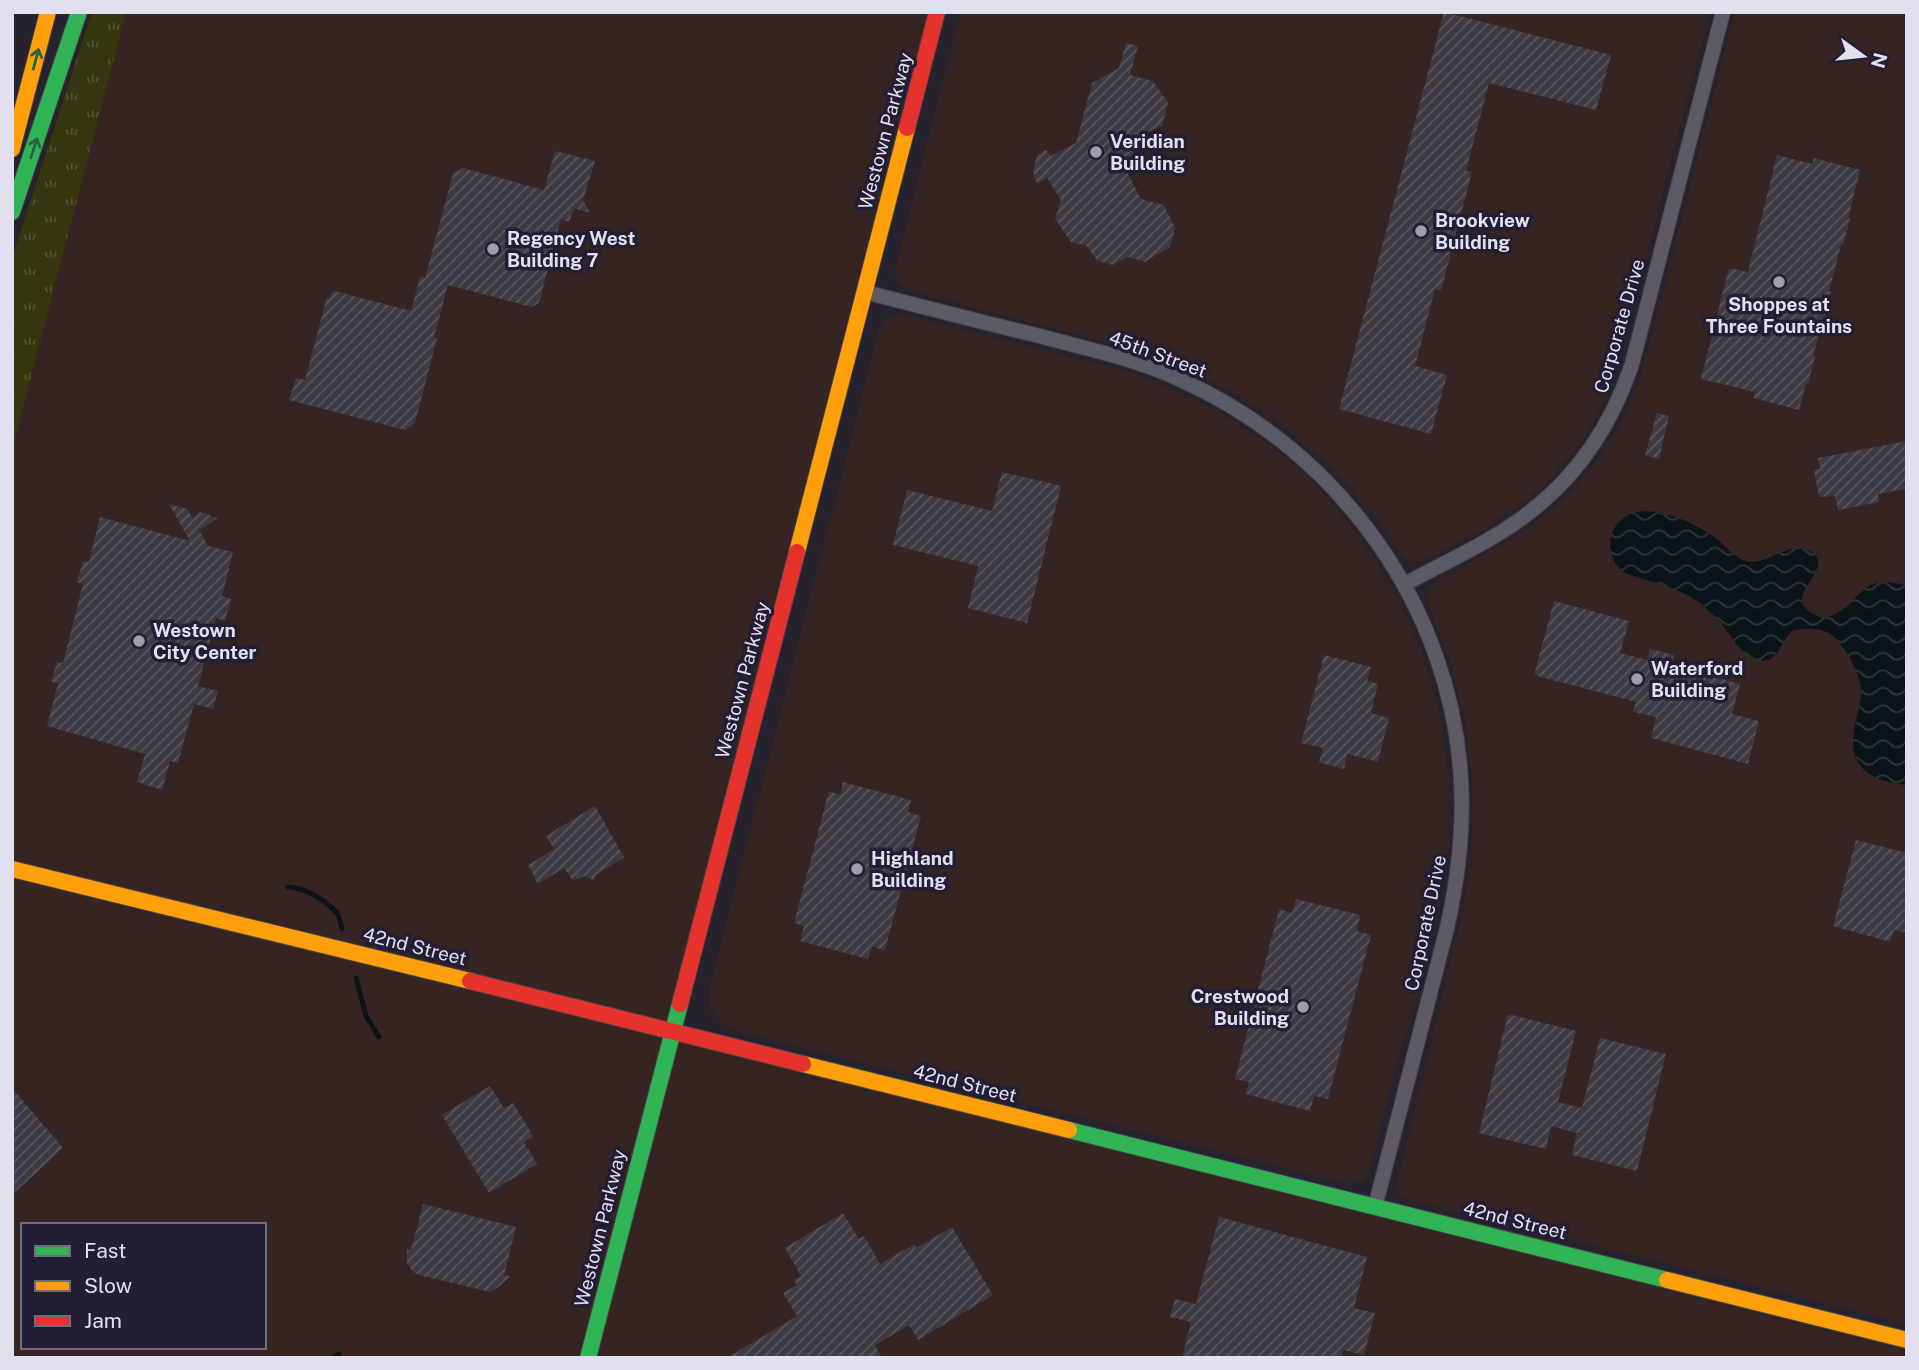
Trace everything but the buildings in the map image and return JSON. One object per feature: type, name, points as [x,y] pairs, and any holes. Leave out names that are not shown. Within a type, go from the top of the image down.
[{"type":"main road","points":[[12,149],[48,12]]},
{"type":"main road","points":[[12,212],[79,12]]},
{"type":"main road","name":"Westown Parkway","points":[[588,1358],[937,12]]},
{"type":"main road","name":"42nd Street","points":[[12,869],[1907,1340]]},
{"type":"street","name":"Corporate Drive","points":[[1375,1207],[1447,928],[1455,889],[1461,833],[1461,782],[1457,737],[1445,683],[1405,584],[1527,515],[1566,480],[1603,430],[1618,403],[1632,364],[1723,12]]},
{"type":"street","name":"45th Street","points":[[865,292],[1146,366],[1229,404],[1266,428],[1320,473],[1367,527],[1405,584]]},
{"type":"shaded area","points":[[126,12],[937,12],[672,1031],[1907,1341],[1907,1358],[12,1358],[12,451]]},
{"type":"shaded area","points":[[961,12],[1710,12],[1615,376],[1605,401],[1578,447],[1548,481],[1513,510],[1424,561],[1411,562],[1403,557],[1374,516],[1327,463],[1273,418],[1214,382],[1149,354],[905,289],[897,280],[896,265]]},
{"type":"shaded area","points":[[1735,12],[1907,12],[1907,1324],[1410,1200],[1400,1195],[1396,1185],[1463,911],[1473,842],[1473,780],[1465,720],[1450,661],[1428,604],[1427,594],[1437,581],[1517,536],[1557,505],[1592,468],[1619,426],[1639,381],[1646,357]]},
{"type":"shaded area","points":[[899,314],[1125,371],[1155,381],[1213,408],[1267,443],[1316,485],[1358,534],[1393,589],[1421,649],[1440,713],[1449,779],[1449,846],[1439,912],[1415,1005],[1397,1061],[1369,1173],[1362,1182],[1348,1184],[738,1032],[721,1023],[710,1008],[709,991],[879,329],[888,317]]},
{"type":"green space","points":[[92,12],[126,12],[12,451],[12,258]]},
{"type":"water","points":[[1645,511],[1665,514],[1692,524],[1710,534],[1743,560],[1761,560],[1797,548],[1815,555],[1818,567],[1802,602],[1806,609],[1823,618],[1841,611],[1867,587],[1887,582],[1907,585],[1907,785],[1881,780],[1863,769],[1857,761],[1853,739],[1861,701],[1861,687],[1856,670],[1844,648],[1832,636],[1819,630],[1795,630],[1770,659],[1753,658],[1742,651],[1722,624],[1699,602],[1673,589],[1625,573],[1619,568],[1611,554],[1613,531],[1625,516]]},
{"type":"waterway","points":[[288,887],[308,892],[327,904],[337,913],[342,929]]},
{"type":"waterway","points":[[356,978],[366,1016],[379,1037]]},
{"type":"waterway","points":[[333,1358],[339,1354]]},
{"type":"traffic: fast","points":[[12,212],[79,12]]},
{"type":"traffic: fast","points":[[588,1358],[680,1004]]},
{"type":"traffic: fast","points":[[1069,1130],[1667,1280]]},
{"type":"traffic: slow","points":[[12,149],[48,12]]},
{"type":"traffic: slow","points":[[797,552],[907,128]]},
{"type":"traffic: slow","points":[[12,869],[470,981]]},
{"type":"traffic: slow","points":[[803,1064],[1069,1130]]},
{"type":"traffic: slow","points":[[1667,1280],[1907,1340]]},
{"type":"traffic: jam","points":[[907,128],[937,12]]},
{"type":"traffic: jam","points":[[680,1004],[797,552]]},
{"type":"traffic: jam","points":[[470,981],[803,1064]]},
{"type":"place","name":"Veridian Building","points":[[1096,152]]},
{"type":"place","name":"Brookview Building","points":[[1421,231]]},
{"type":"place","name":"Regency West Building 7","points":[[493,249]]},
{"type":"place","name":"Shoppes at Three Fountains","points":[[1779,282]]},
{"type":"place","name":"Westown City Center","points":[[139,641]]},
{"type":"place","name":"Waterford Building","points":[[1637,679]]},
{"type":"place","name":"Highland Building","points":[[857,869]]},
{"type":"place","name":"Crestwood Building","points":[[1303,1007]]}]
